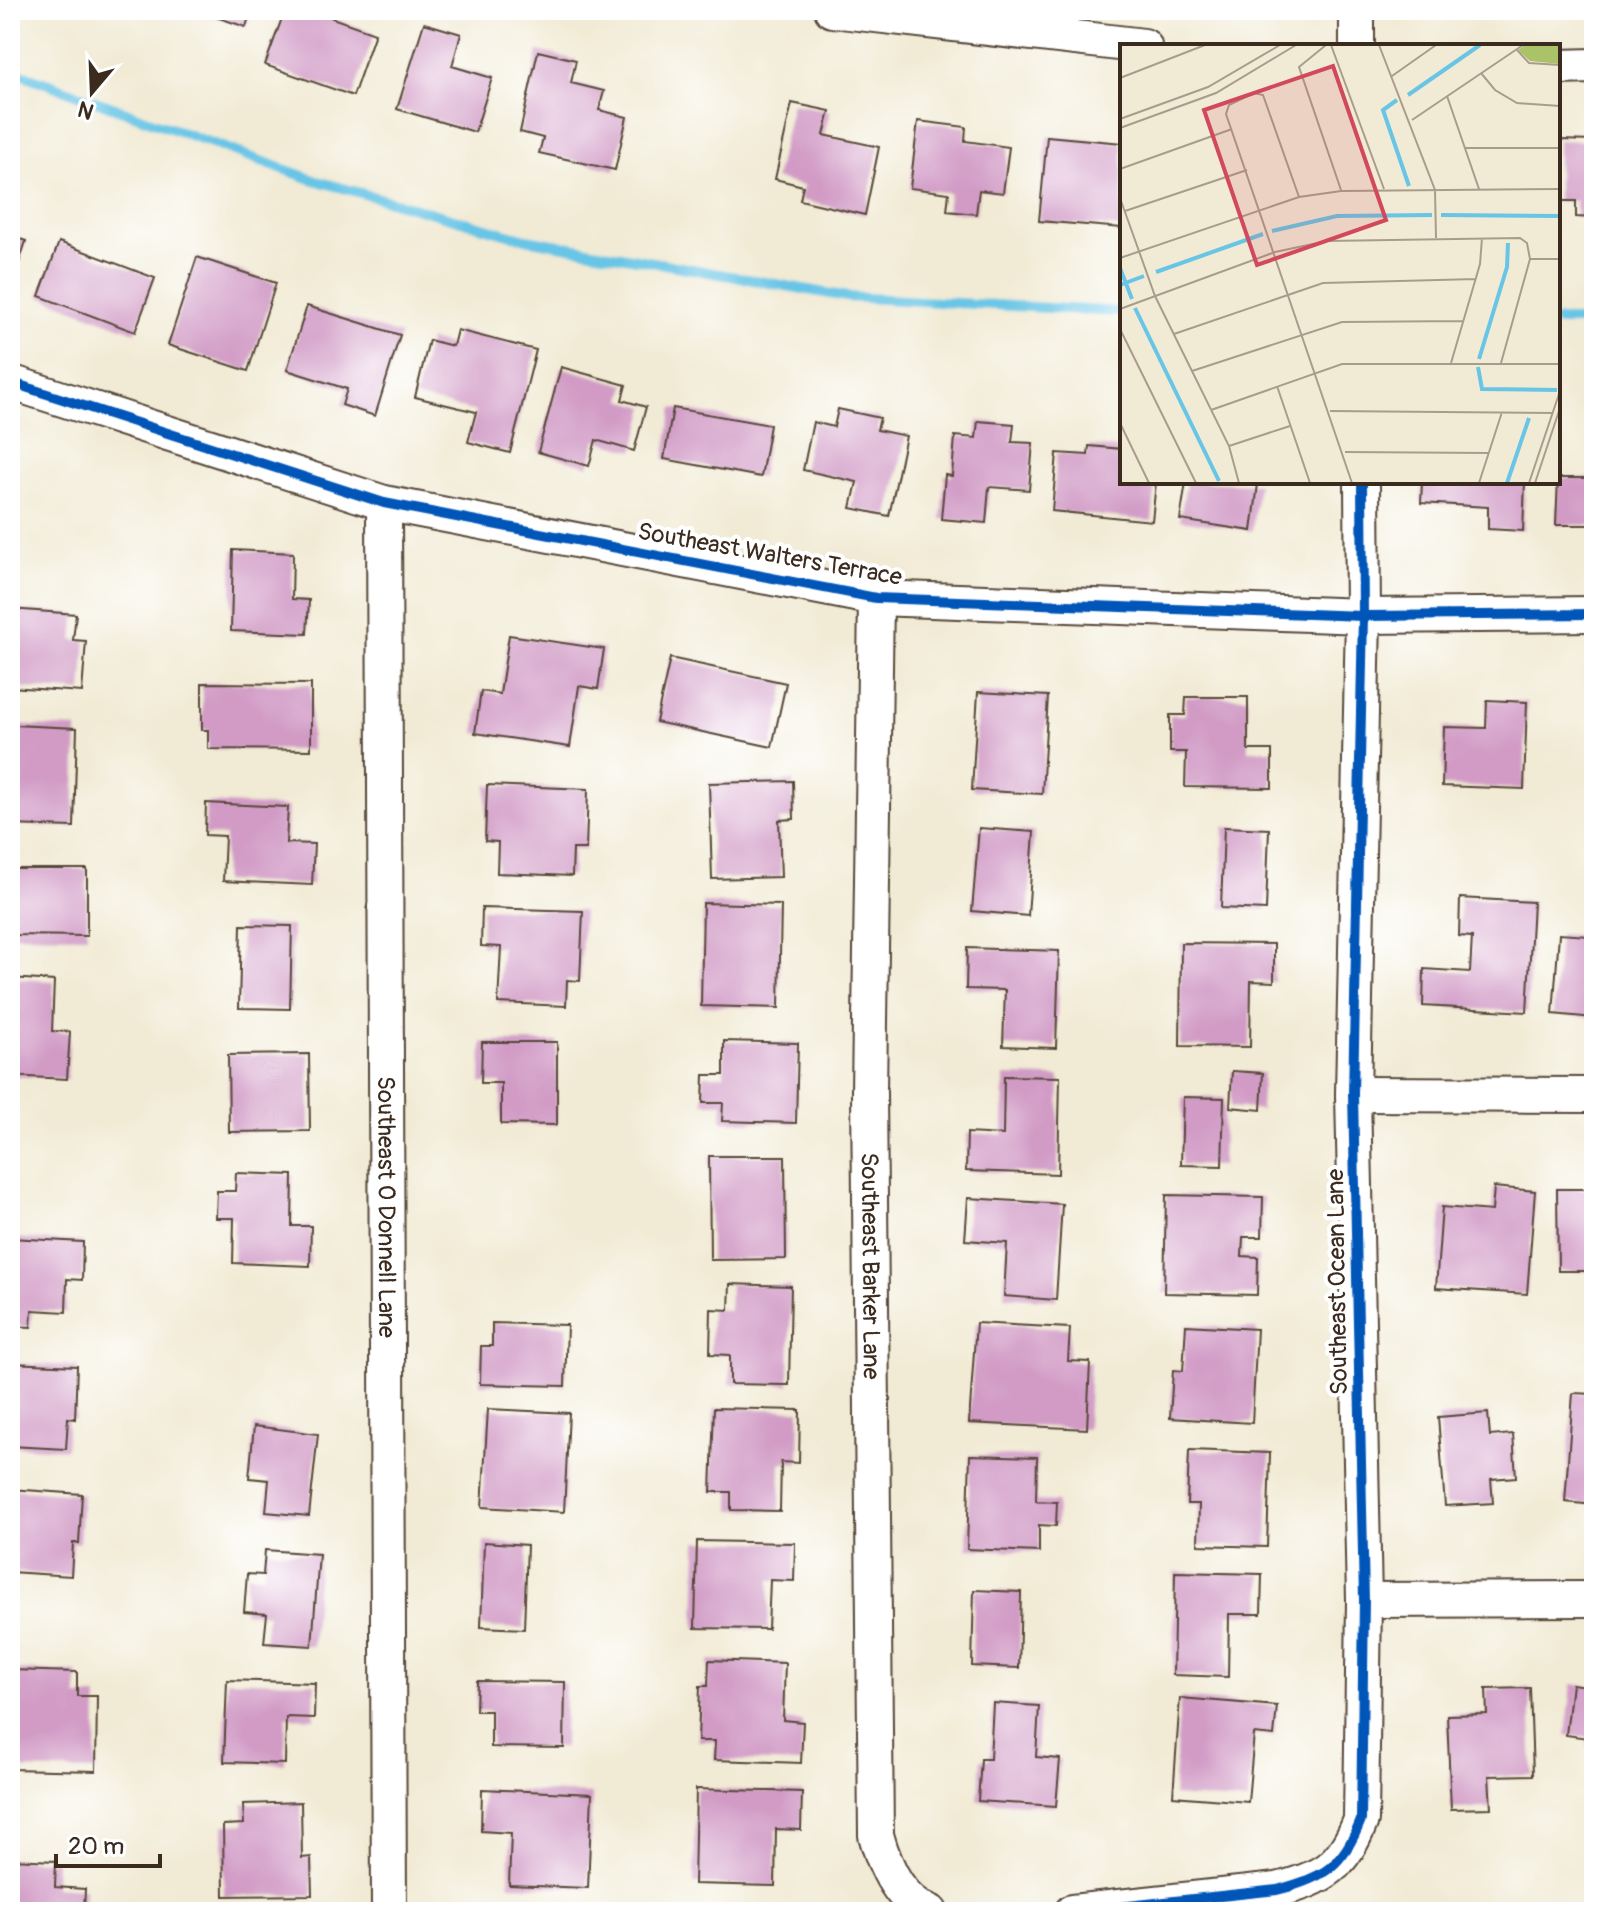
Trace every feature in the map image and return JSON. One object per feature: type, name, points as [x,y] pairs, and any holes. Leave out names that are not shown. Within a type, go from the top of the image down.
[{"type":"street","points":[[832,10],[1127,44]]},
{"type":"street","points":[[1357,10],[1357,44]]},
{"type":"street","points":[[1560,67],[1594,66]]},
{"type":"street","name":"Southeast Walters Terrace","points":[[10,382],[384,503],[876,598],[1363,616],[1594,614]]},
{"type":"street","name":"Southeast Ocean Lane","points":[[1072,1912],[1277,1890],[1308,1882],[1334,1866],[1352,1844],[1361,1820],[1364,1600],[1353,1094],[1363,616],[1362,484]]},
{"type":"street","name":"Southeast O Donnell Lane","points":[[384,503],[389,1912]]},
{"type":"street","name":"Southeast Barker Lane","points":[[876,598],[869,1092],[876,1835],[884,1863],[899,1887],[923,1910],[930,1912]]},
{"type":"street","points":[[1353,1094],[1594,1095]]},
{"type":"street","points":[[1364,1600],[1594,1599]]},
{"type":"building","points":[[195,10],[251,10],[246,27]]},
{"type":"building","points":[[285,10],[335,10],[332,18],[375,33],[353,96],[265,65]]},
{"type":"building","points":[[424,23],[461,34],[452,66],[492,78],[475,132],[397,109]]},
{"type":"building","points":[[538,51],[576,60],[571,83],[604,91],[599,110],[627,117],[615,170],[539,153],[543,138],[520,132]]},
{"type":"building","points":[[792,103],[830,111],[824,135],[879,147],[865,215],[800,200],[803,186],[775,179]]},
{"type":"building","points":[[918,121],[966,127],[965,141],[1009,147],[1003,193],[979,190],[976,214],[947,211],[949,193],[910,188]]},
{"type":"building","points":[[1047,136],[1120,143],[1120,228],[1039,221]]},
{"type":"building","points":[[1560,140],[1594,141],[1594,218],[1576,217],[1576,201],[1560,201]]},
{"type":"building","points":[[10,236],[26,241],[11,288],[10,288]]},
{"type":"building","points":[[59,242],[155,278],[135,332],[39,296]]},
{"type":"building","points":[[197,257],[276,283],[248,371],[168,345]]},
{"type":"building","points":[[307,306],[400,335],[375,416],[342,405],[347,389],[287,370]]},
{"type":"building","points":[[457,330],[536,350],[510,453],[468,442],[476,412],[415,397],[429,340],[453,346]]},
{"type":"building","points":[[561,367],[626,385],[622,400],[646,407],[634,451],[596,440],[589,466],[538,452]]},
{"type":"building","points":[[673,408],[770,425],[761,477],[664,459]]},
{"type":"building","points":[[838,409],[880,418],[877,430],[906,436],[889,516],[851,508],[857,482],[803,470],[813,422],[834,427]]},
{"type":"building","points":[[978,421],[1014,424],[1012,442],[1033,443],[1029,490],[989,487],[986,523],[941,519],[945,475],[952,476],[955,436],[976,438]]},
{"type":"building","points":[[1089,446],[1120,449],[1120,484],[1156,484],[1152,521],[1052,511],[1057,453],[1088,455]]},
{"type":"building","points":[[1560,478],[1594,478],[1594,525],[1556,525]]},
{"type":"building","points":[[1186,484],[1258,484],[1252,531],[1180,520]]},
{"type":"building","points":[[1422,484],[1525,484],[1523,531],[1488,529],[1488,507],[1421,503]]},
{"type":"building","points":[[233,550],[293,553],[292,599],[309,600],[307,634],[231,631]]},
{"type":"building","points":[[10,609],[76,614],[73,640],[86,641],[82,692],[10,687]]},
{"type":"building","points":[[509,635],[604,649],[598,689],[579,686],[570,747],[475,733],[481,691],[500,694]]},
{"type":"building","points":[[670,658],[786,683],[772,747],[656,722]]},
{"type":"building","points":[[202,683],[311,684],[311,750],[208,749],[208,730],[202,730]]},
{"type":"building","points":[[978,692],[1048,696],[1042,794],[972,790]]},
{"type":"building","points":[[1186,697],[1248,697],[1248,750],[1272,750],[1272,788],[1185,787],[1186,752],[1170,752],[1170,715],[1185,715]]},
{"type":"building","points":[[1487,700],[1527,702],[1524,789],[1442,786],[1444,727],[1486,728]]},
{"type":"building","points":[[13,725],[77,728],[74,827],[10,825]]},
{"type":"building","points":[[793,781],[794,819],[779,820],[781,877],[712,879],[709,783]]},
{"type":"building","points":[[487,785],[588,789],[586,849],[573,849],[572,876],[497,873],[498,842],[485,841]]},
{"type":"building","points":[[206,803],[288,807],[286,843],[314,844],[312,885],[223,881],[225,836],[205,835]]},
{"type":"building","points":[[1224,827],[1269,829],[1266,910],[1221,908]]},
{"type":"building","points":[[979,828],[1034,832],[1028,916],[972,911]]},
{"type":"building","points":[[10,869],[87,869],[87,936],[10,935]]},
{"type":"building","points":[[1460,898],[1533,902],[1527,1012],[1423,1006],[1424,969],[1470,972],[1472,937],[1459,936]]},
{"type":"building","points":[[703,903],[781,905],[779,1008],[701,1006]]},
{"type":"building","points":[[482,908],[583,911],[580,981],[567,980],[566,1006],[498,1003],[501,947],[481,946]]},
{"type":"building","points":[[1590,922],[1594,922],[1594,1018],[1553,1014],[1559,934],[1589,936]]},
{"type":"building","points":[[241,925],[292,926],[290,1009],[239,1008]]},
{"type":"building","points":[[1181,943],[1274,944],[1274,982],[1251,981],[1250,1047],[1180,1046]]},
{"type":"building","points":[[967,948],[1059,951],[1056,1048],[1003,1046],[1005,990],[966,989]]},
{"type":"building","points":[[10,978],[54,981],[52,1031],[70,1032],[67,1079],[10,1076]]},
{"type":"building","points":[[724,1041],[798,1043],[796,1123],[722,1121],[723,1103],[703,1103],[704,1075],[724,1075]]},
{"type":"building","points":[[482,1042],[557,1042],[557,1125],[501,1124],[501,1083],[481,1083]]},
{"type":"building","points":[[309,1054],[310,1131],[229,1132],[228,1055]]},
{"type":"building","points":[[1232,1071],[1263,1073],[1261,1110],[1230,1107]]},
{"type":"building","points":[[1004,1076],[1060,1077],[1058,1174],[966,1171],[967,1133],[1003,1135]]},
{"type":"building","points":[[1183,1097],[1224,1098],[1222,1166],[1181,1165]]},
{"type":"building","points":[[709,1156],[785,1156],[786,1259],[710,1260]]},
{"type":"building","points":[[236,1173],[293,1175],[292,1226],[311,1226],[310,1266],[233,1263],[234,1218],[216,1218],[217,1191],[235,1191]]},
{"type":"building","points":[[1494,1187],[1535,1191],[1527,1294],[1436,1288],[1442,1207],[1492,1211]]},
{"type":"building","points":[[1557,1189],[1594,1189],[1594,1271],[1558,1271]]},
{"type":"building","points":[[1166,1195],[1263,1197],[1262,1237],[1243,1237],[1242,1256],[1258,1257],[1257,1295],[1164,1293]]},
{"type":"building","points":[[968,1198],[1062,1204],[1056,1300],[1004,1296],[1007,1243],[965,1240]]},
{"type":"building","points":[[10,1238],[83,1242],[82,1280],[67,1279],[66,1312],[32,1310],[31,1327],[10,1326]]},
{"type":"building","points":[[730,1284],[791,1286],[789,1385],[730,1384],[730,1355],[710,1354],[711,1309],[729,1310]]},
{"type":"building","points":[[492,1323],[567,1325],[565,1386],[480,1384],[481,1346],[492,1346]]},
{"type":"building","points":[[976,1323],[1070,1328],[1068,1361],[1090,1362],[1087,1429],[969,1423]]},
{"type":"building","points":[[1186,1325],[1257,1329],[1252,1423],[1170,1418],[1173,1370],[1183,1371]]},
{"type":"building","points":[[10,1363],[77,1366],[75,1419],[68,1418],[66,1449],[10,1446]]},
{"type":"building","points":[[1573,1393],[1594,1394],[1594,1505],[1565,1502]]},
{"type":"building","points":[[714,1408],[800,1410],[799,1463],[781,1462],[780,1511],[731,1510],[731,1492],[711,1492]]},
{"type":"building","points":[[488,1409],[569,1413],[564,1512],[482,1507]]},
{"type":"building","points":[[1488,1413],[1490,1436],[1513,1434],[1516,1477],[1491,1479],[1493,1503],[1445,1506],[1438,1417]]},
{"type":"building","points":[[254,1426],[318,1434],[309,1516],[266,1512],[269,1480],[249,1478]]},
{"type":"building","points":[[1189,1450],[1270,1453],[1267,1547],[1198,1545],[1199,1504],[1187,1504]]},
{"type":"building","points":[[970,1455],[1037,1457],[1036,1501],[1057,1502],[1056,1526],[1039,1525],[1039,1552],[967,1549]]},
{"type":"building","points":[[10,1489],[82,1494],[79,1543],[73,1543],[71,1576],[10,1572]]},
{"type":"building","points":[[697,1541],[795,1543],[794,1581],[770,1580],[768,1629],[695,1628]]},
{"type":"building","points":[[484,1542],[527,1545],[524,1629],[481,1627]]},
{"type":"building","points":[[265,1550],[319,1554],[312,1646],[264,1643],[267,1614],[244,1612],[247,1574],[263,1575]]},
{"type":"building","points":[[1175,1572],[1262,1574],[1261,1614],[1229,1614],[1228,1677],[1173,1675]]},
{"type":"building","points":[[974,1590],[1021,1592],[1019,1668],[972,1666]]},
{"type":"building","points":[[709,1660],[785,1663],[783,1720],[803,1722],[801,1763],[714,1760],[715,1741],[698,1741],[700,1686],[708,1686]]},
{"type":"building","points":[[11,1670],[77,1672],[77,1696],[97,1696],[96,1771],[10,1769]]},
{"type":"building","points":[[227,1680],[315,1683],[314,1718],[286,1717],[285,1764],[224,1762]]},
{"type":"building","points":[[477,1681],[565,1682],[564,1748],[491,1747],[491,1711],[476,1711]]},
{"type":"building","points":[[1572,1684],[1594,1687],[1594,1746],[1587,1745],[1588,1738],[1566,1735]]},
{"type":"building","points":[[1530,1688],[1533,1775],[1489,1776],[1491,1808],[1451,1809],[1447,1715],[1487,1714],[1486,1689]]},
{"type":"building","points":[[1180,1698],[1277,1706],[1274,1736],[1254,1734],[1248,1802],[1173,1796]]},
{"type":"building","points":[[993,1703],[1039,1706],[1036,1757],[1060,1759],[1056,1806],[978,1801],[981,1759],[990,1759]]},
{"type":"building","points":[[482,1789],[592,1794],[588,1888],[509,1885],[511,1833],[481,1831]]},
{"type":"building","points":[[696,1789],[802,1792],[801,1830],[776,1829],[775,1886],[694,1884]]},
{"type":"building","points":[[301,1802],[302,1858],[311,1857],[312,1895],[224,1896],[223,1825],[244,1824],[243,1804]]},
{"type":"building","points":[[10,1859],[56,1861],[55,1887],[85,1889],[84,1912],[10,1912]]},
{"type":"waterway","points":[[10,70],[314,180],[526,239],[847,297],[1120,312]]},
{"type":"waterway","points":[[1560,321],[1594,321]]},
{"type":"cycle path","points":[[10,382],[384,503],[876,598],[1363,616],[1594,614]]},
{"type":"cycle path","points":[[1072,1912],[1277,1890],[1293,1885],[1330,1868],[1347,1849],[1361,1820],[1364,1600],[1353,1094],[1363,616],[1362,484]]}]
